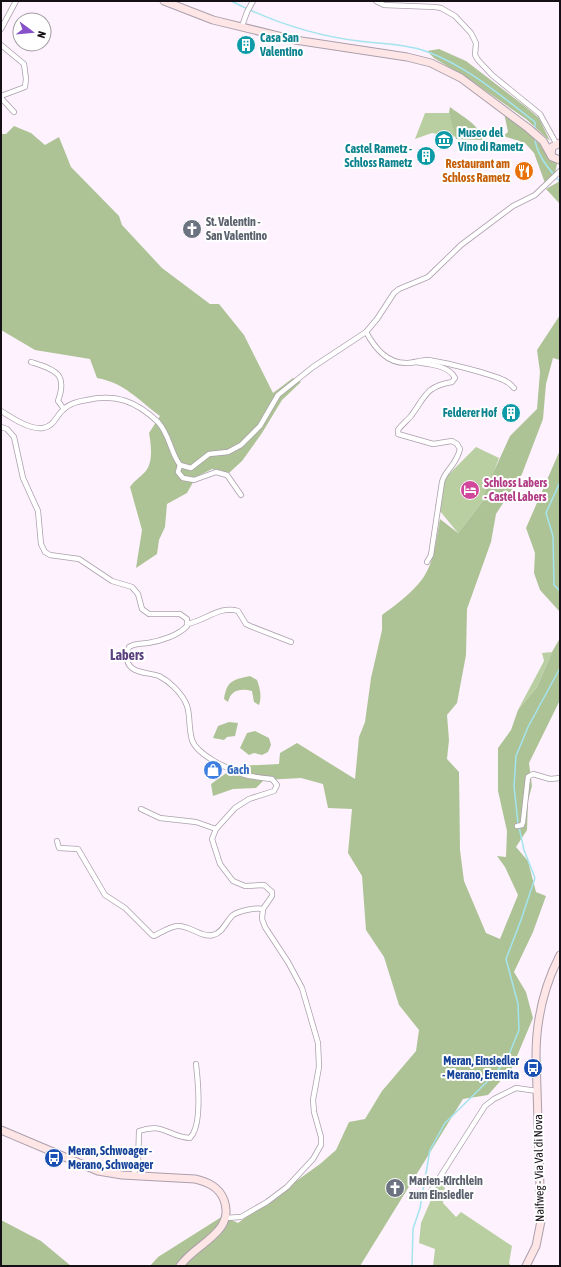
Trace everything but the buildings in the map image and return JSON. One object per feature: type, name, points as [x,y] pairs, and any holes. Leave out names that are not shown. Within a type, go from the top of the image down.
[{"type":"main road","points":[[164,1],[206,18],[321,45],[407,57],[431,63],[461,78],[528,128],[542,140],[555,158]]},
{"type":"main road","points":[[542,140],[557,144]]},
{"type":"main road","points":[[555,158],[551,149],[557,144]]},
{"type":"main road","name":"Naifweg - Via Val di Nova","points":[[526,1266],[536,1246],[541,1221],[536,1043],[541,1007],[547,984],[560,955]]},
{"type":"main road","points":[[1,1130],[98,1171],[132,1176],[195,1179],[207,1182],[215,1187],[223,1198],[226,1207],[225,1218],[216,1234],[186,1258],[180,1266]]},
{"type":"street","points":[[1,29],[16,1]]},
{"type":"street","points":[[376,1],[384,5],[441,8],[455,16],[472,33],[476,42],[475,55],[478,60],[492,75],[540,114],[557,144]]},
{"type":"street","points":[[242,26],[252,3]]},
{"type":"street","points":[[1,45],[24,64],[26,79],[25,87],[1,97],[14,112]]},
{"type":"street","points":[[1,412],[38,428],[45,428],[52,424],[64,409],[80,401],[101,397],[119,398],[131,402],[163,428],[176,460],[180,465],[191,468],[209,454],[228,452],[241,445],[260,426],[275,398],[282,390],[313,366],[366,332],[377,319],[394,293],[399,289],[428,277],[461,245],[514,206],[535,195],[546,186],[559,171],[558,162],[555,158]]},
{"type":"street","points":[[366,332],[381,354],[400,362],[431,361],[496,377],[507,382],[514,388]]},
{"type":"street","points":[[31,362],[52,369],[60,378],[62,389],[58,401],[64,409]]},
{"type":"street","points":[[415,362],[444,368],[453,373],[455,378],[452,382],[436,385],[426,394],[407,421],[398,430],[398,434],[433,444],[452,441],[457,444],[460,449],[454,467],[443,478],[431,554],[427,562]]},
{"type":"street","points":[[1,427],[7,429],[14,437],[23,478],[38,511],[41,544],[45,552],[50,555],[79,559],[112,581],[132,587],[138,594],[142,609],[149,614],[180,614],[187,619],[187,624],[182,631],[150,643],[135,644],[127,650],[128,664],[137,671],[161,677],[171,684],[181,695],[190,713],[193,742],[199,752],[242,774],[272,779],[277,785],[274,791],[249,799],[235,808],[216,829],[213,836],[213,845],[225,873],[238,884],[244,886],[264,885],[272,892],[272,896],[263,909],[262,919],[302,988],[318,1043],[319,1067],[313,1100],[314,1112],[321,1137],[321,1145],[318,1152],[287,1187],[268,1202],[241,1218],[225,1218]]},
{"type":"street","points":[[180,465],[178,472],[183,478],[194,480],[216,472],[227,475],[241,495]]},
{"type":"street","points":[[187,624],[195,623],[217,612],[235,610],[238,611],[246,624],[291,642]]},
{"type":"street","points":[[519,826],[524,822],[528,777],[533,774],[550,779],[560,778]]},
{"type":"street","points":[[141,809],[160,818],[196,822],[216,829]]},
{"type":"street","points":[[57,841],[59,848],[78,850],[105,895],[125,908],[154,936],[170,928],[178,926],[189,928],[205,935],[214,935],[221,931],[235,914],[253,909],[263,909]]},
{"type":"street","points":[[132,1176],[138,1165],[138,1131],[154,1127],[164,1129],[181,1137],[190,1138],[192,1135],[196,1125],[199,1090],[196,1064]]},
{"type":"street","points":[[429,1194],[485,1106],[494,1099],[516,1088],[537,1091]]},
{"type":"green space","points":[[439,49],[466,61],[526,107],[539,118],[550,141],[526,119],[470,80],[434,58],[427,51]]},
{"type":"green space","points":[[450,107],[475,126],[481,135],[482,140],[456,139],[449,113]]},
{"type":"green space","points":[[425,113],[449,113],[457,137],[432,133],[415,139]]},
{"type":"green space","points":[[504,113],[543,145],[557,164],[555,173],[545,183],[534,153],[525,143],[503,136],[508,132]]},
{"type":"green space","points":[[14,126],[31,133],[45,145],[59,137],[71,167],[119,216],[122,225],[162,268],[210,304],[219,304],[244,335],[273,393],[293,378],[301,382],[282,400],[262,433],[242,461],[229,473],[212,469],[196,477],[187,493],[167,504],[165,527],[159,540],[157,554],[136,568],[142,530],[130,487],[147,469],[151,459],[149,433],[160,416],[123,388],[107,380],[97,378],[90,359],[35,350],[1,330],[1,134],[6,134]]},
{"type":"green space","points":[[560,181],[560,204],[546,189]]},
{"type":"green space","points":[[560,315],[560,360],[553,358],[546,384],[543,419],[522,474],[496,514],[491,542],[467,609],[466,655],[457,703],[447,715],[449,740],[447,759],[459,772],[460,850],[464,881],[486,933],[500,939],[518,895],[505,867],[497,856],[506,857],[507,831],[498,791],[498,748],[511,730],[518,710],[537,687],[552,652],[560,638],[560,700],[529,763],[532,786],[528,801],[527,830],[516,847],[528,861],[536,892],[546,896],[533,932],[514,972],[526,992],[533,1018],[512,1068],[488,1095],[463,1099],[360,1266],[150,1266],[158,1257],[223,1216],[238,1223],[320,1164],[336,1150],[349,1122],[365,1119],[382,1091],[416,1051],[419,1030],[399,1005],[384,957],[366,930],[362,876],[348,853],[352,809],[328,808],[323,784],[301,778],[264,780],[256,788],[233,789],[213,796],[211,784],[236,766],[279,764],[280,753],[297,743],[355,779],[359,737],[365,722],[371,678],[382,630],[382,615],[398,603],[423,578],[430,564],[440,519],[458,533],[482,502],[488,484],[510,436],[537,409],[540,372],[537,350]]},
{"type":"green space","points":[[476,447],[499,458],[482,502],[458,533],[435,505],[442,491],[445,478]]},
{"type":"green space","points":[[560,450],[560,612],[540,590],[534,573],[535,553],[526,528]]},
{"type":"green space","points":[[552,652],[537,687],[518,710],[544,661],[542,653]]},
{"type":"green space","points":[[250,676],[257,680],[260,689],[259,705],[254,702],[252,691],[248,690],[234,692],[229,698],[228,702],[224,699],[229,684],[235,680]]},
{"type":"green space","points":[[229,722],[238,723],[235,736],[227,737],[224,740],[213,738],[218,726]]},
{"type":"green space","points":[[255,731],[269,738],[271,745],[268,752],[262,755],[254,753],[249,755],[240,748],[247,733]]},
{"type":"green space","points":[[445,1184],[443,1203],[456,1217],[461,1212],[512,1246],[509,1263],[511,1266],[433,1266],[435,1249],[419,1243],[421,1223],[437,1186]]},
{"type":"green space","points":[[1,1220],[41,1241],[71,1266],[1,1266]]},
{"type":"waterway","points":[[231,1],[294,27],[343,39],[420,49],[443,58],[497,92],[535,122],[535,130]]},
{"type":"waterway","points":[[535,137],[540,156],[560,182]]},
{"type":"waterway","points":[[560,482],[546,513],[553,536],[554,585],[560,591]]},
{"type":"waterway","points":[[518,824],[514,786],[516,756],[528,727],[560,668]]},
{"type":"waterway","points":[[412,1266],[413,1229],[420,1208],[430,1150],[445,1123],[495,1074],[508,1057],[519,1030],[518,1004],[506,959],[535,878],[524,850],[519,827]]},
{"type":"place","name":"Casa San Valentino","points":[[246,45]]},
{"type":"place","name":"Museo del Vino di Rametz","points":[[444,140]]},
{"type":"place","name":"Castel Rametz - Schloss Rametz","points":[[426,156]]},
{"type":"place","name":"Restaurant am Schloss Rametz","points":[[524,171]]},
{"type":"place","name":"St. Valentin - San Valentino","points":[[192,229]]},
{"type":"place","name":"Felderer Hof","points":[[511,413]]},
{"type":"place","name":"Schloss Labers - Castel Labers","points":[[470,490]]},
{"type":"place","name":"Gach","points":[[213,770]]},
{"type":"place","name":"Meran, Einsiedler - Merano, Eremita","points":[[533,1068]]},
{"type":"place","name":"Meran, Schwoager - Merano, Schwoager","points":[[54,1158]]},
{"type":"place","name":"Marien-Kirchlein zum Einsiedler","points":[[395,1188]]},
{"type":"district","name":"Labers","points":[[127,655]]}]
